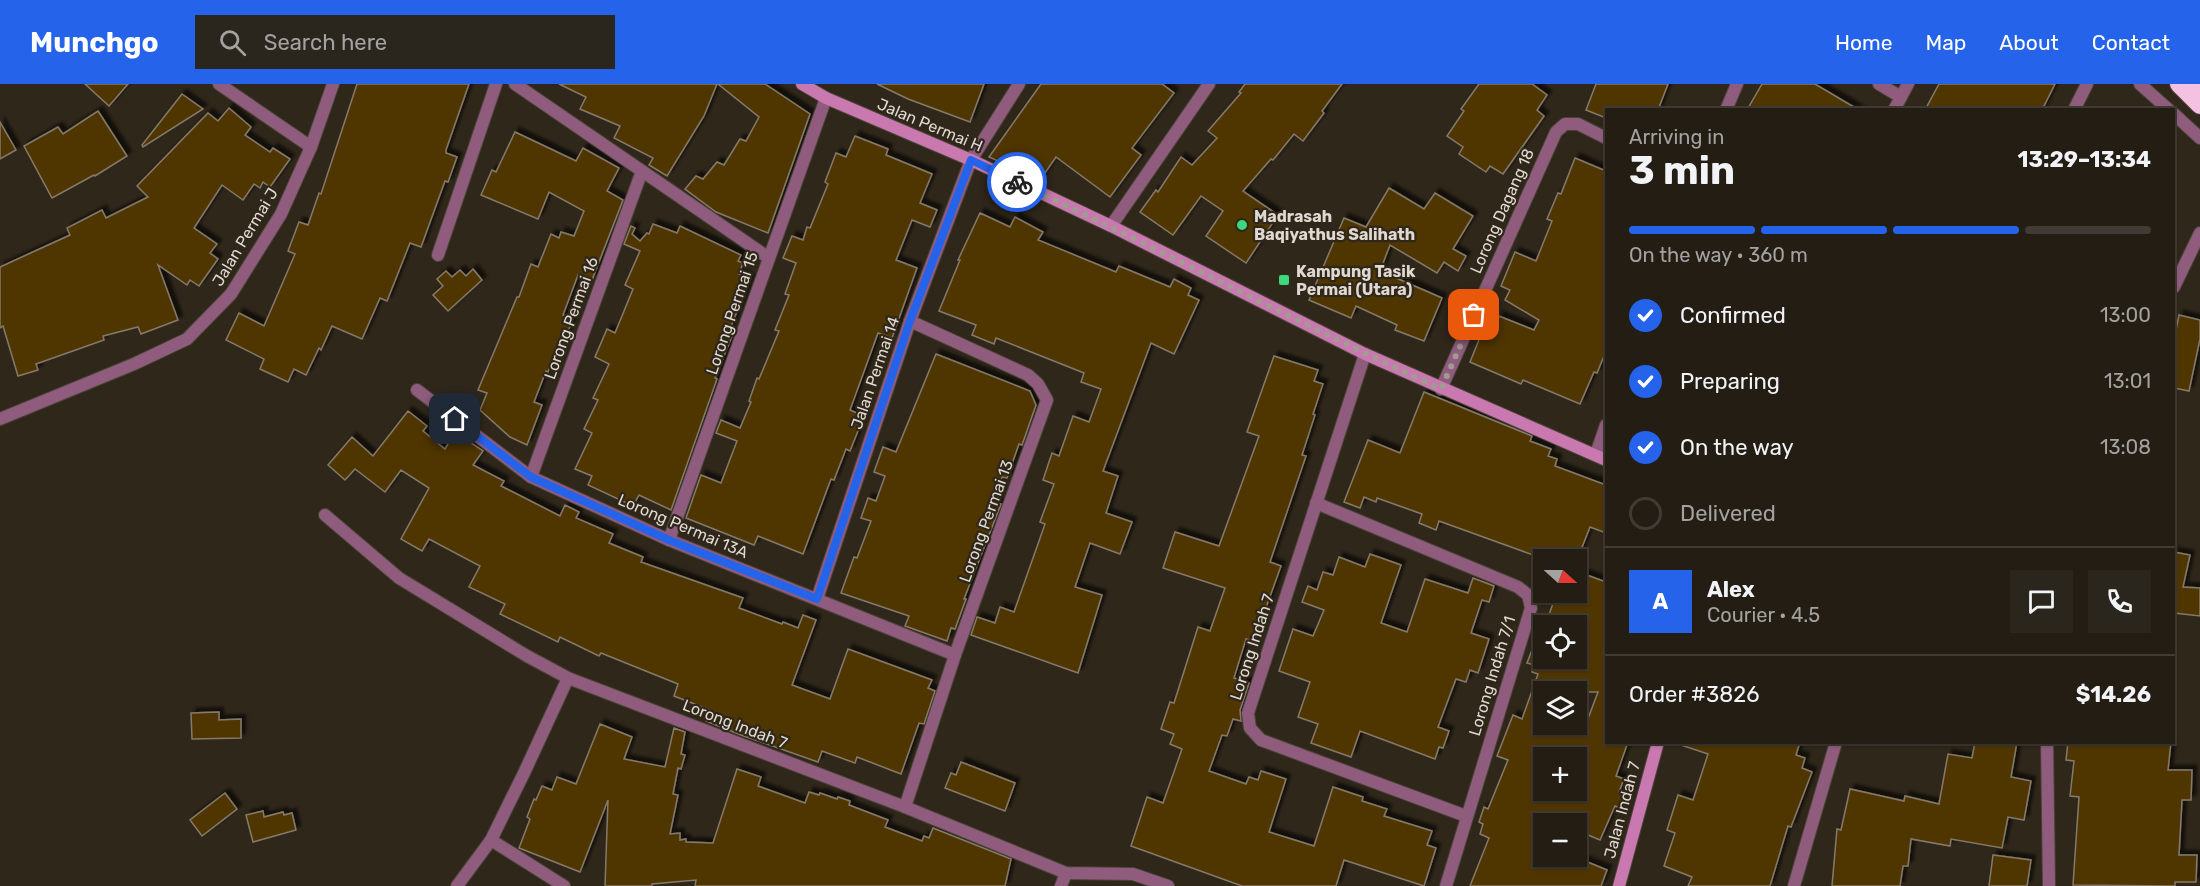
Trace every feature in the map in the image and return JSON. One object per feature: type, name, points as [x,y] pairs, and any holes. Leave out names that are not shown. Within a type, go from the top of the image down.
[{"type":"highway","points":[[2179,84],[2200,105]]},
{"type":"street","points":[[219,84],[311,147]]},
{"type":"street","name":"Jalan Permai J","points":[[0,419],[134,364],[187,339],[231,294],[281,214],[311,147],[333,84]]},
{"type":"street","points":[[438,255],[496,84]]},
{"type":"street","points":[[515,84],[769,258]]},
{"type":"street","name":"Jalan Permai H","points":[[802,84],[826,98],[971,160],[1111,226],[1365,354],[1601,457]]},
{"type":"street","name":"Jalan Permai 14","points":[[817,599],[910,321],[971,160],[1019,84]]},
{"type":"street","points":[[1111,226],[1209,84]]},
{"type":"street","points":[[1727,108],[1737,84]]},
{"type":"street","points":[[1879,84],[1901,97]]},
{"type":"street","points":[[1895,108],[1908,84]]},
{"type":"street","points":[[2075,108],[2087,84]]},
{"type":"street","points":[[2140,84],[2167,108]]},
{"type":"street","name":"Lorong Permai 15","points":[[669,540],[826,98]]},
{"type":"street","points":[[2175,115],[2200,138]]},
{"type":"street","name":"Lorong Dagang 18","points":[[1441,389],[1556,132],[1565,124],[1578,124],[1605,138]]},
{"type":"street","name":"Lorong Permai 16","points":[[531,477],[642,171]]},
{"type":"street","points":[[2175,285],[2200,233]]},
{"type":"street","points":[[2190,251],[2200,260]]},
{"type":"street","name":"Lorong Permai 13","points":[[905,807],[955,656],[1047,400],[1038,384],[1028,375],[910,321]]},
{"type":"street","name":"Lorong Indah 7","points":[[1365,354],[1248,713],[1250,728],[1261,740],[1466,816]]},
{"type":"street","name":"Lorong Permai 13A","points":[[417,390],[531,477],[669,540],[955,656]]},
{"type":"street","points":[[1601,457],[1605,431]]},
{"type":"street","name":"Lorong Indah 7/1","points":[[1316,503],[1518,587],[1528,595],[1531,608],[1446,886]]},
{"type":"street","name":"Lorong Indah 7","points":[[325,515],[399,578],[527,656],[568,678],[905,807],[1066,873],[1133,874],[1168,886]]},
{"type":"street","points":[[457,886],[491,840],[568,678]]},
{"type":"street","name":"Jalan Indah 7","points":[[1618,886],[1657,744]]},
{"type":"street","points":[[1794,886],[1835,744]]},
{"type":"street","points":[[2047,744],[2049,886]]},
{"type":"street","points":[[491,840],[564,886]]},
{"type":"street","points":[[1061,886],[1066,873]]},
{"type":"street","points":[[1127,886],[1133,874]]},
{"type":"building","points":[[85,84],[128,84],[109,106]]},
{"type":"building","points":[[357,84],[469,84],[446,150],[446,153],[457,157],[448,182],[445,181],[421,247],[410,243],[387,301],[380,298],[362,339],[332,326],[306,375],[294,369],[288,382],[260,369],[264,359],[226,340],[239,313],[264,326],[295,254],[288,251],[299,222],[308,225],[319,193],[321,194]]},
{"type":"building","points":[[559,84],[717,84],[704,116],[667,176],[649,165],[653,158],[614,138],[620,126],[580,109],[586,97]]},
{"type":"building","points":[[718,84],[765,84],[810,114],[768,233],[716,212],[685,189],[696,176],[703,179],[717,162],[724,165],[740,139],[746,141],[759,117]]},
{"type":"building","points":[[877,84],[984,84],[970,122],[908,99]]},
{"type":"building","points":[[1041,84],[1162,84],[1174,93],[1132,148],[1141,155],[1110,197],[1056,157],[1040,180],[989,157]]},
{"type":"building","points":[[1245,84],[1342,84],[1303,141],[1294,134],[1243,191],[1278,215],[1246,263],[1206,236],[1223,211],[1201,196],[1173,235],[1140,212],[1156,190],[1158,192],[1181,157],[1192,165],[1217,138],[1208,131],[1241,93],[1239,92]]},
{"type":"building","points":[[1479,84],[1532,84],[1547,95],[1537,110],[1544,116],[1503,174],[1490,166],[1486,172],[1459,154],[1463,147],[1447,136],[1464,111],[1461,109]]},
{"type":"building","points":[[1596,84],[1668,84],[1659,108],[1605,108],[1605,118],[1586,110]]},
{"type":"building","points":[[1762,84],[1815,84],[1856,108],[1748,108]]},
{"type":"building","points":[[1939,84],[2055,84],[2043,108],[1926,108]]},
{"type":"building","points":[[182,94],[203,109],[143,147],[142,145]]},
{"type":"building","points":[[229,108],[251,127],[245,135],[270,152],[273,148],[290,159],[270,187],[263,182],[260,188],[254,184],[243,200],[222,185],[194,228],[217,244],[210,253],[218,259],[199,286],[190,280],[187,285],[158,265],[178,320],[141,334],[138,327],[103,336],[104,340],[36,364],[38,370],[18,376],[3,326],[0,328],[0,267],[70,235],[67,228],[102,210],[106,218],[148,197],[137,186],[208,113],[218,121]]},
{"type":"building","points":[[98,111],[127,156],[95,176],[52,198],[24,146],[58,127],[63,134]]},
{"type":"building","points":[[0,122],[16,150],[0,159]]},
{"type":"building","points":[[515,132],[576,161],[583,148],[619,168],[607,191],[623,200],[592,280],[578,275],[563,315],[573,319],[560,351],[556,350],[548,372],[546,371],[534,402],[542,405],[527,445],[510,437],[480,410],[487,393],[478,390],[531,264],[538,267],[551,234],[559,238],[561,232],[574,236],[584,211],[549,192],[538,219],[481,195],[492,170],[496,172]]},
{"type":"building","points":[[855,136],[888,149],[886,155],[932,174],[920,203],[937,210],[930,227],[912,220],[896,260],[917,268],[892,338],[878,333],[850,410],[864,416],[850,451],[846,449],[834,480],[831,479],[803,554],[758,536],[754,545],[686,518],[701,475],[721,483],[737,441],[716,433],[721,420],[740,428],[751,402],[749,401],[757,378],[759,379],[779,331],[775,330],[789,295],[785,294],[796,263],[783,258],[792,236],[803,240],[828,184],[825,182],[836,153],[846,157]]},
{"type":"building","points":[[1575,158],[1605,171],[1605,353],[1580,404],[1523,380],[1521,384],[1470,362],[1485,325],[1494,328],[1499,316],[1534,330],[1539,320],[1505,300],[1510,290],[1501,286],[1515,252],[1536,261],[1552,221],[1547,219],[1558,193],[1561,194]]},
{"type":"building","points":[[1389,188],[1424,209],[1435,193],[1473,216],[1453,249],[1466,256],[1458,271],[1444,262],[1437,273],[1390,245],[1380,271],[1442,298],[1424,341],[1395,330],[1397,325],[1356,306],[1351,318],[1309,300],[1344,218],[1366,227]]},
{"type":"building","points":[[980,213],[1010,227],[1015,217],[1043,232],[1038,240],[1116,272],[1119,266],[1170,287],[1174,279],[1191,288],[1188,295],[1199,300],[1174,354],[1151,343],[1103,471],[1118,476],[1106,513],[1132,522],[1120,554],[1090,543],[1075,587],[1102,595],[1078,673],[971,635],[977,617],[995,623],[1000,607],[1014,612],[1045,524],[1040,522],[1054,484],[1043,480],[1052,453],[1059,456],[1073,416],[1089,422],[1101,389],[1081,382],[1084,373],[996,338],[994,344],[972,335],[976,325],[939,311],[960,260],[958,260]]},
{"type":"building","points":[[653,224],[677,233],[680,226],[741,255],[738,261],[743,263],[739,274],[750,279],[728,334],[732,336],[715,378],[717,379],[671,510],[639,495],[633,506],[588,485],[592,476],[575,469],[592,433],[584,429],[598,400],[593,398],[609,364],[595,357],[607,329],[615,333],[633,289],[625,285],[640,251],[624,244],[631,226],[635,228],[632,234],[640,241],[647,233],[649,234]]},
{"type":"building","points":[[473,269],[482,280],[448,311],[433,295],[443,286],[437,279],[446,271],[452,277],[460,270],[466,276]]},
{"type":"building","points":[[2179,315],[2200,320],[2200,339],[2189,391],[2175,388],[2175,335]]},
{"type":"building","points":[[936,354],[1030,391],[1036,405],[1007,478],[1002,477],[993,502],[1001,504],[964,599],[966,599],[955,629],[951,628],[947,641],[905,626],[909,616],[841,593],[854,557],[857,558],[871,521],[861,518],[868,498],[876,501],[885,476],[874,472],[883,447],[896,452]]},
{"type":"building","points":[[1274,356],[1318,370],[1314,381],[1323,384],[1302,455],[1306,456],[1270,562],[1281,566],[1254,641],[1246,639],[1234,678],[1249,683],[1240,710],[1241,721],[1233,719],[1227,736],[1222,735],[1209,771],[1246,784],[1249,777],[1258,780],[1261,771],[1286,779],[1269,832],[1314,846],[1333,787],[1363,797],[1362,801],[1387,809],[1384,816],[1432,831],[1427,845],[1436,848],[1424,886],[1344,860],[1336,886],[1242,886],[1131,846],[1147,797],[1163,803],[1182,749],[1170,744],[1174,734],[1161,729],[1170,702],[1174,703],[1198,627],[1210,631],[1225,588],[1163,568],[1175,532],[1219,546],[1259,436],[1247,432]]},
{"type":"building","points":[[1424,392],[1532,436],[1530,441],[1551,449],[1548,456],[1557,459],[1555,466],[1605,485],[1605,533],[1590,527],[1581,549],[1533,549],[1533,555],[1439,521],[1436,530],[1419,523],[1422,514],[1377,498],[1376,502],[1364,497],[1360,508],[1344,502],[1368,440],[1400,453]]},
{"type":"building","points":[[408,411],[427,426],[423,431],[445,449],[455,432],[483,451],[473,465],[504,481],[501,486],[560,516],[565,505],[579,512],[576,518],[613,534],[609,543],[643,557],[641,562],[743,598],[739,608],[782,624],[783,622],[798,628],[803,615],[816,620],[792,685],[830,699],[848,649],[932,680],[928,688],[935,691],[924,724],[919,723],[901,774],[857,757],[855,763],[822,751],[818,762],[741,735],[706,721],[710,710],[674,696],[678,684],[601,653],[599,656],[560,637],[558,642],[500,614],[505,604],[469,587],[480,566],[429,539],[422,551],[401,539],[429,488],[401,470],[385,492],[355,469],[345,480],[328,465],[352,437],[373,456]]},
{"type":"building","points":[[2175,552],[2190,555],[2183,587],[2200,588],[2200,616],[2175,613]]},
{"type":"building","points":[[1370,554],[1401,565],[1381,623],[1407,632],[1425,579],[1468,593],[1473,578],[1494,586],[1489,602],[1482,600],[1471,633],[1489,639],[1478,673],[1470,670],[1466,682],[1456,679],[1438,727],[1449,731],[1443,748],[1439,747],[1435,759],[1360,731],[1351,757],[1311,743],[1318,724],[1298,717],[1310,682],[1279,671],[1293,629],[1313,636],[1324,610],[1302,602],[1308,586],[1317,590],[1323,572],[1333,575],[1339,557],[1365,567]]},
{"type":"building","points":[[1587,575],[1605,582],[1605,744],[1627,744],[1616,776],[1624,779],[1619,792],[1625,795],[1620,808],[1615,806],[1600,840],[1587,835],[1587,813],[1533,813],[1533,867],[1587,867],[1587,862],[1607,870],[1601,886],[1470,886],[1489,838],[1480,834],[1483,824],[1479,822],[1484,807],[1488,809],[1508,760],[1497,756],[1513,715],[1522,719],[1533,688],[1533,735],[1587,735],[1587,721],[1598,692],[1587,692],[1587,681],[1536,681],[1538,674],[1532,672],[1533,668],[1587,669],[1587,615],[1549,615],[1553,603],[1587,603]]},
{"type":"building","points":[[1533,650],[1533,665],[1527,663]]},
{"type":"building","points":[[219,712],[219,720],[241,719],[241,738],[192,739],[191,713]]},
{"type":"building","points":[[600,724],[632,737],[624,759],[665,767],[674,728],[685,732],[681,754],[685,755],[681,769],[678,768],[673,794],[678,795],[670,834],[680,833],[680,840],[713,843],[737,769],[761,777],[758,786],[805,803],[809,792],[837,799],[838,797],[850,801],[849,805],[888,820],[885,827],[922,841],[924,836],[929,838],[933,828],[1011,859],[1005,886],[695,886],[696,880],[652,884],[652,886],[605,886],[608,800],[580,872],[519,848],[530,819],[527,817],[542,786],[552,790],[557,777],[576,784]]},
{"type":"building","points":[[1799,744],[1796,755],[1805,758],[1802,768],[1812,772],[1791,827],[1788,826],[1770,886],[1688,886],[1692,877],[1664,866],[1675,833],[1667,830],[1678,795],[1693,800],[1708,754],[1681,745]]},
{"type":"building","points":[[1975,744],[2017,744],[2011,777],[2031,781],[2024,820],[2008,817],[2002,848],[1951,839],[1950,846],[1911,839],[1908,866],[1903,866],[1900,886],[1832,886],[1837,829],[1841,830],[1850,789],[1904,801],[1905,796],[1939,804],[1948,754],[1972,758]]},
{"type":"building","points":[[2068,744],[2171,744],[2168,770],[2192,770],[2191,800],[2182,800],[2179,855],[2197,855],[2196,882],[2175,882],[2175,886],[2073,885],[2079,797],[2070,796],[2074,761],[2066,760]]},
{"type":"building","points":[[961,762],[1015,783],[1005,811],[945,788],[951,773],[956,775]]},
{"type":"building","points":[[225,793],[237,809],[202,836],[190,820]]},
{"type":"building","points":[[263,811],[264,817],[283,812],[284,815],[292,813],[296,830],[253,842],[246,815]]},
{"type":"building","points":[[1993,855],[2031,860],[2027,886],[1989,886]]},
{"type":"way so far","points":[[1017,182],[1111,226],[1365,354],[1441,389],[1474,315]]},
{"type":"place","name":"Madrasah Baqiyathus Salihath","points":[[1242,225]]},
{"type":"place","name":"Kampung Tasik Permai (Utara)","points":[[1284,280]]},
{"type":"route","points":[[455,419],[531,477],[669,540],[817,599],[910,321],[971,160],[1017,182]]}]
